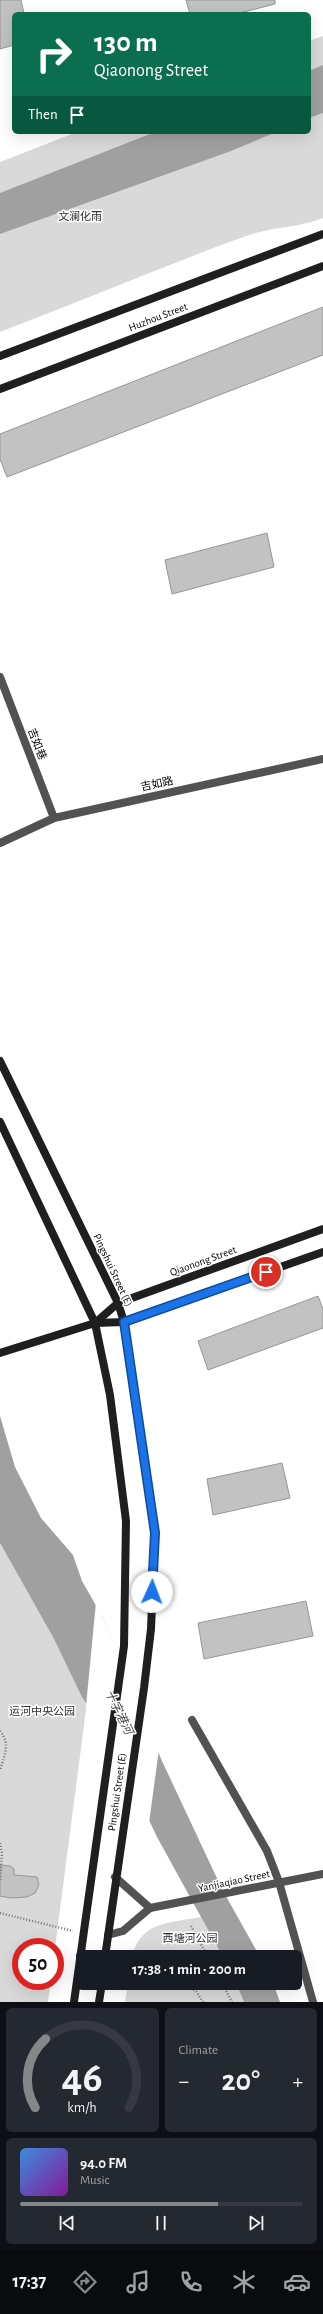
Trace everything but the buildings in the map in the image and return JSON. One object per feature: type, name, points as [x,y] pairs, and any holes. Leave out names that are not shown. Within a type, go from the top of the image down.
[{"type":"main road","name":"Huzhou Street","points":[[0,356],[323,234]]},
{"type":"main road","name":"Huzhou Street","points":[[0,389],[323,266]]},
{"type":"main road","name":"Pingshui Street (E)","points":[[0,1061],[118,1303],[124,1322],[155,1533],[151,1629],[144,1688],[115,1878],[106,1950]]},
{"type":"main road","name":"Pingshui Street (E)","points":[[0,1122],[95,1323],[110,1395],[126,1520],[127,1580],[124,1646],[99,1833],[74,2002]]},
{"type":"main road","name":"Qiaonong Street","points":[[95,1323],[118,1303],[323,1229]]},
{"type":"main road","name":"Qiaonong Street","points":[[0,1353],[95,1323],[124,1322],[323,1252]]},
{"type":"main road","points":[[100,2002],[101,1990]]},
{"type":"street","name":"吉如巷","points":[[0,677],[54,818]]},
{"type":"street","name":"吉如路","points":[[0,843],[54,818],[323,759]]},
{"type":"street","points":[[192,1720],[267,1852],[279,1882],[313,2002]]},
{"type":"street","name":"Yanjiaqiao Street","points":[[150,1908],[323,1874]]},
{"type":"street","points":[[108,1935],[123,1931],[150,1908],[115,1878]]},
{"type":"path","points":[[0,1731],[5,1736],[7,1747],[0,1770]]},
{"type":"path","points":[[0,1843],[2,1853],[0,1881]]},
{"type":"path","points":[[0,1913],[84,1933]]},
{"type":"path","points":[[191,1926],[204,1950]]},
{"type":"path","points":[[194,1990],[203,2002]]},
{"type":"path","points":[[226,1990],[232,2002]]},
{"type":"green space","name":"文澜化雨","points":[[323,36],[323,218],[304,224],[246,236],[0,332],[0,162],[72,134],[311,134],[311,40]]},
{"type":"green space","name":"运河中央公园","points":[[0,1543],[54,1639],[87,1702],[56,1938],[12,1938],[12,1990],[50,1990],[48,2002],[0,2002]]},
{"type":"green space","name":"西塘河公园","points":[[201,1917],[219,1950],[134,1950],[142,1936],[149,1930],[168,1923]]},
{"type":"green space","points":[[127,1990],[239,1990],[244,2002],[125,2002]]},
{"type":"water","points":[[323,65],[323,113],[311,117],[311,70]]},
{"type":"water","points":[[150,134],[271,134],[231,151],[0,234],[0,193]]},
{"type":"water","name":"十字港河","points":[[0,1416],[15,1467],[41,1518],[73,1555],[82,1581],[102,1616],[162,1761],[222,1889],[256,1950],[219,1950],[157,1837],[111,1740],[82,1697],[54,1639],[0,1543]]},
{"type":"water","points":[[239,1990],[276,1990],[280,2002],[244,2002]]},
{"type":"pier","points":[[96,1602],[159,1749],[149,1823],[110,1741],[86,1706]]},
{"type":"route","points":[[152,1592],[155,1533],[124,1322],[266,1272]]}]
